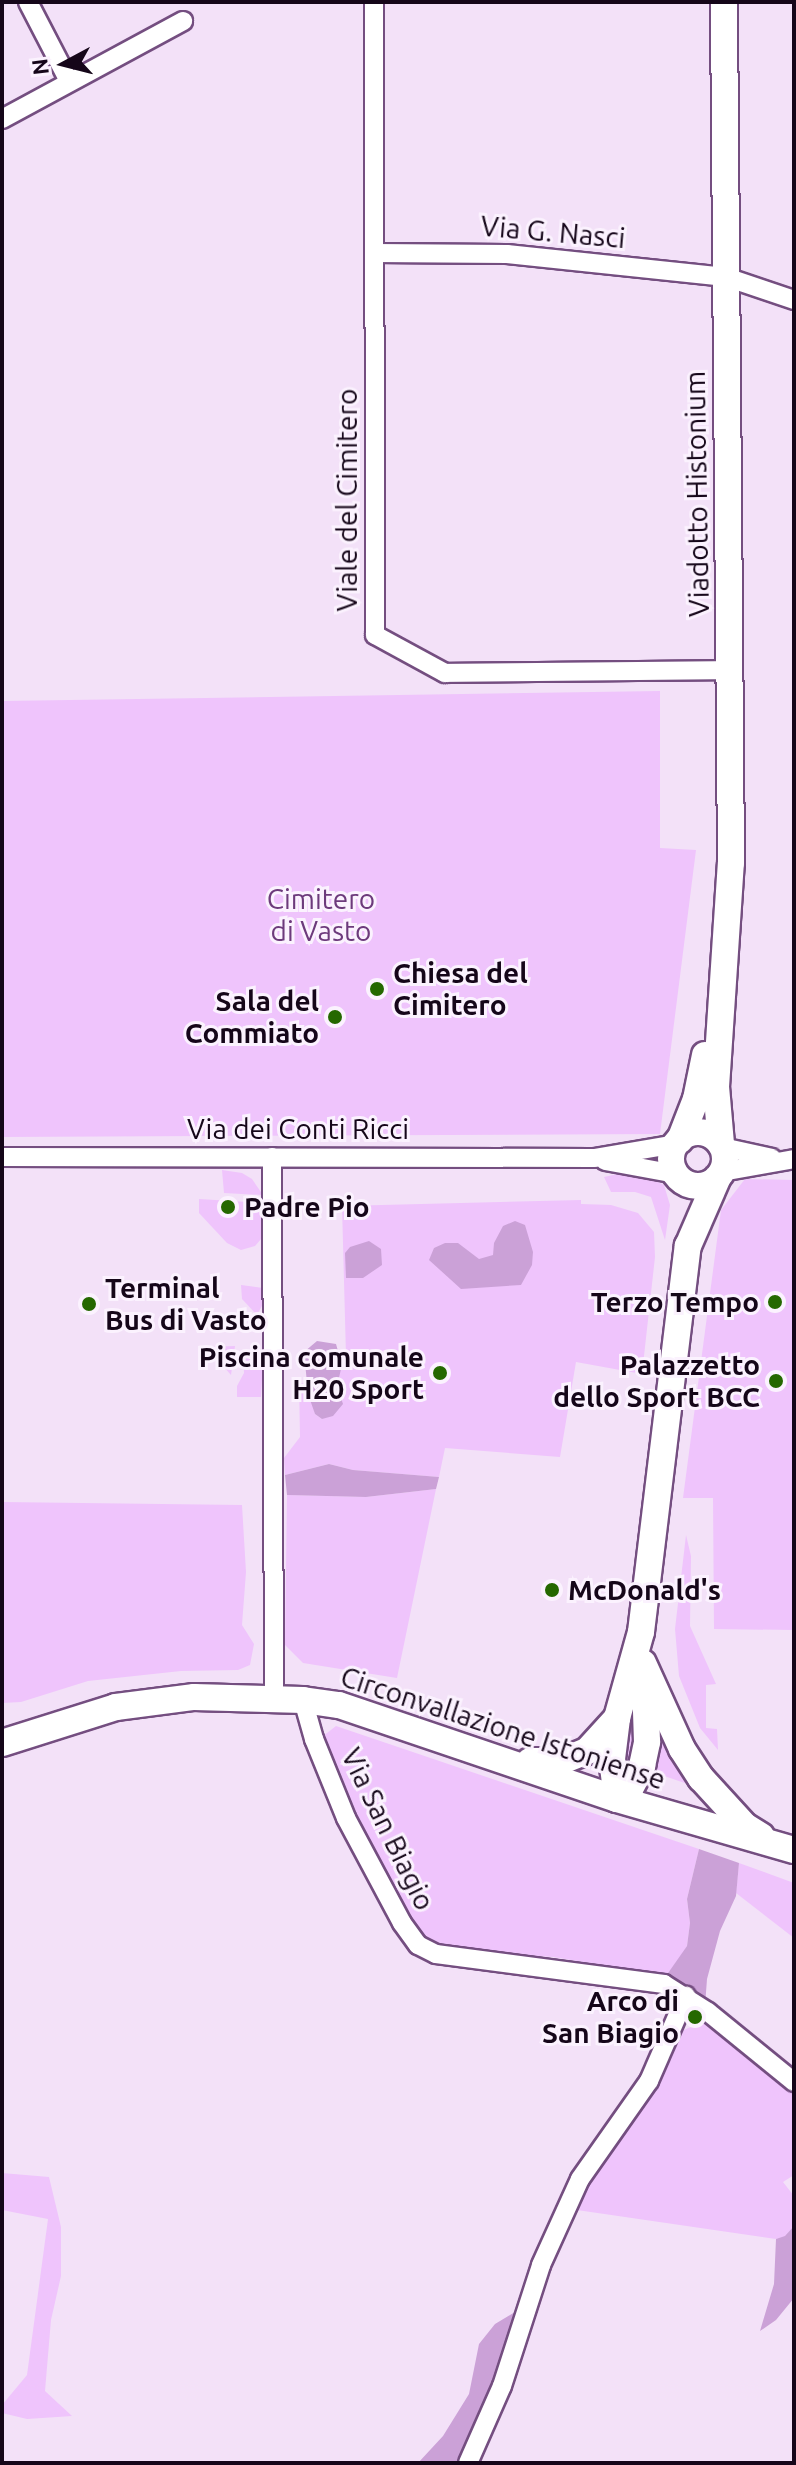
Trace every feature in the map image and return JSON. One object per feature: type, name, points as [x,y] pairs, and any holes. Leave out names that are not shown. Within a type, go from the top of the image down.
[{"type":"main road","name":"Viadotto Histonium","points":[[721,1160],[716,1087],[731,863],[724,2]]},
{"type":"main road","name":"Viadotto Histonium","points":[[678,1142],[696,1099],[721,985]]},
{"type":"main road","points":[[688,1246],[671,1159],[678,1142],[701,1132],[721,1160]]},
{"type":"main road","points":[[676,1175],[697,1186],[721,1160]]},
{"type":"main road","points":[[617,1799],[612,1759],[617,1718],[641,1632],[688,1246],[721,1160]]},
{"type":"main road","points":[[617,1799],[631,1787],[642,1766],[647,1742],[641,1632]]},
{"type":"main road","points":[[643,1663],[682,1749],[701,1778],[745,1826],[786,1848]]},
{"type":"main road","name":"Circonvallazione Istoniense","points":[[2,1743],[116,1707],[194,1697],[303,1700],[339,1705],[617,1799],[786,1848]]},
{"type":"main road","points":[[487,1754],[562,1761],[587,1751],[617,1718]]},
{"type":"street","points":[[28,2],[69,81]]},
{"type":"street","name":"Viale del Cimitero","points":[[374,2],[375,635],[445,673],[730,670]]},
{"type":"street","points":[[2,119],[183,21]]},
{"type":"street","name":"Via G. Nasci","points":[[375,253],[507,254],[726,277],[794,300]]},
{"type":"street","name":"Via dei Conti Ricci","points":[[2,1157],[594,1158],[678,1142]]},
{"type":"street","points":[[272,1157],[274,1697]]},
{"type":"street","name":"Via dei Conti Ricci","points":[[594,1158],[676,1175]]},
{"type":"street","points":[[721,1160],[786,1160]]},
{"type":"street","name":"Via San Biagio","points":[[303,1700],[314,1739],[346,1818],[402,1923],[418,1945],[436,1954],[651,1980],[686,1996],[794,2082]]},
{"type":"street","points":[[468,2463],[502,2386],[541,2265],[580,2179],[649,2081],[686,1996]]},
{"type":"green space","name":"Cimitero di Vasto","points":[[660,691],[660,848],[696,850],[660,1134],[2,1137],[2,701]]},
{"type":"green space","points":[[222,1170],[242,1173],[252,1179],[263,1195],[224,1193]]},
{"type":"green space","points":[[622,1173],[648,1177],[664,1185],[670,1205],[665,1240],[651,1197],[635,1192],[611,1192],[604,1177]]},
{"type":"green space","points":[[745,1179],[794,1180],[794,1630],[714,1629],[713,1498],[683,1498],[721,1210]]},
{"type":"green space","points":[[199,1199],[263,1203],[267,1214],[262,1238],[255,1246],[241,1250],[227,1243],[199,1213]]},
{"type":"green space","points":[[581,1200],[581,1204],[611,1205],[638,1213],[654,1232],[655,1257],[642,1374],[576,1362],[560,1457],[445,1448],[439,1477],[353,1470],[329,1464],[285,1475],[284,1458],[300,1437],[299,1383],[308,1384],[315,1414],[322,1419],[340,1392],[337,1386],[341,1355],[346,1356],[342,1206]]},
{"type":"green space","points":[[241,1285],[263,1288],[263,1304],[257,1315],[242,1299]]},
{"type":"green space","points":[[235,1346],[231,1375],[206,1347]]},
{"type":"green space","points":[[249,1351],[263,1363],[261,1397],[237,1397],[237,1386],[244,1373],[243,1354]]},
{"type":"green space","points":[[436,1489],[397,1678],[303,1663],[285,1645],[287,1495],[366,1497]]},
{"type":"green space","points":[[2,1502],[242,1505],[246,1572],[242,1625],[254,1644],[250,1665],[238,1670],[181,1671],[88,1681],[21,1702],[2,1703]]},
{"type":"green space","points":[[686,1535],[691,1556],[690,1626],[716,1684],[706,1685],[706,1728],[717,1729],[718,1750],[700,1728],[679,1676],[675,1629]]},
{"type":"green space","points":[[631,1705],[637,1713],[633,1758],[626,1765],[623,1750]]},
{"type":"green space","points":[[657,1722],[702,1789],[647,1770]]},
{"type":"green space","points":[[336,1726],[699,1849],[687,1899],[690,1923],[687,1946],[678,1962],[666,1976],[553,1957],[455,1951],[423,1940],[376,1860],[335,1776],[322,1737]]},
{"type":"green space","points":[[739,1863],[794,1883],[794,1938],[736,1893]]},
{"type":"green space","points":[[701,2023],[714,2027],[794,2092],[794,2175],[783,2182],[794,2196],[794,2226],[785,2237],[776,2239],[570,2209],[681,2031]]},
{"type":"green space","points":[[2,2173],[49,2177],[61,2227],[61,2276],[51,2320],[45,2391],[72,2416],[27,2419],[2,2413],[2,2405],[27,2375],[48,2219],[2,2210]]},
{"type":"shaded area","points":[[515,1221],[525,1225],[533,1252],[532,1265],[521,1285],[461,1289],[429,1260],[434,1248],[445,1243],[458,1243],[479,1259],[493,1255],[494,1243],[503,1226]]},
{"type":"shaded area","points":[[369,1241],[381,1249],[382,1265],[363,1278],[346,1278],[345,1253],[350,1247]]},
{"type":"shaded area","points":[[317,1341],[336,1344],[342,1365],[337,1386],[343,1404],[333,1416],[322,1419],[315,1414],[308,1394],[304,1352]]},
{"type":"shaded area","points":[[329,1464],[353,1470],[439,1477],[436,1489],[366,1497],[287,1495],[285,1475]]},
{"type":"shaded area","points":[[699,1849],[739,1863],[736,1896],[720,1931],[707,1979],[705,2006],[666,1976],[687,1946],[690,1923],[687,1899]]},
{"type":"shaded area","points":[[794,2226],[794,2298],[776,2320],[760,2331],[774,2284],[776,2239],[785,2236]]},
{"type":"shaded area","points":[[520,2309],[477,2463],[418,2463],[443,2436],[469,2394],[479,2344],[495,2324]]},
{"type":"place","name":"Chiesa del Cimitero","points":[[377,989]]},
{"type":"place","name":"Sala del Commiato","points":[[335,1017]]},
{"type":"place","name":"Padre Pio","points":[[228,1207]]},
{"type":"place","name":"Terzo Tempo","points":[[775,1302]]},
{"type":"place","name":"Terminal Bus di Vasto","points":[[89,1304]]},
{"type":"place","name":"Piscina comunale H20 Sport","points":[[440,1373]]},
{"type":"place","name":"Palazzetto dello Sport BCC","points":[[776,1381]]},
{"type":"place","name":"McDonald's","points":[[552,1590]]},
{"type":"place","name":"Arco di San Biagio","points":[[695,2017]]}]
